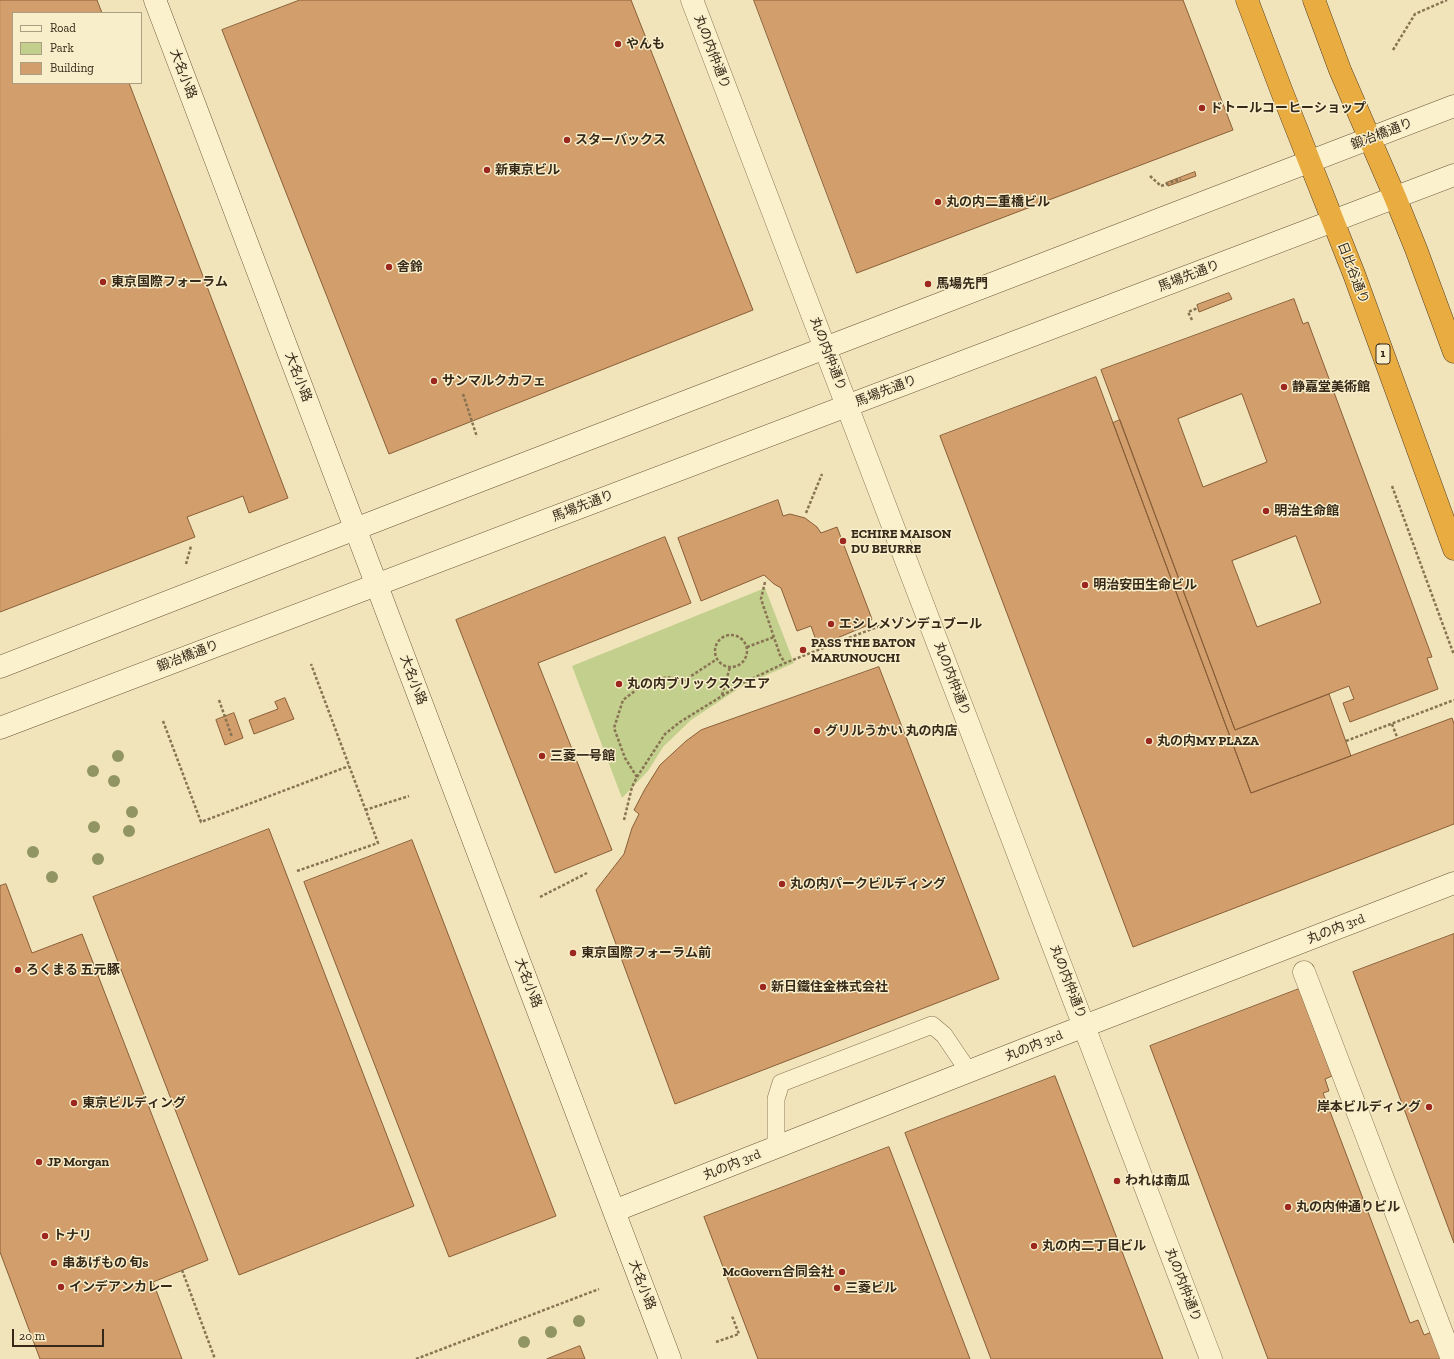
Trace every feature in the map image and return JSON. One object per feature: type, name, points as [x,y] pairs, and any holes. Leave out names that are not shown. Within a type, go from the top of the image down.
[{"type":"highway","name":"日比谷通り","points":[[1248,0],[1363,299],[1454,549]]},
{"type":"highway","points":[[1314,0],[1340,70],[1395,197],[1454,352]]},
{"type":"main road","name":"丸の内仲通り","points":[[692,0],[1211,1359]]},
{"type":"main road","name":"大名小路","points":[[162,2],[356,529],[670,1359]]},
{"type":"main road","name":"鍛冶橋通り","points":[[1310,161],[1454,106]]},
{"type":"main road","points":[[0,667],[1310,161]]},
{"type":"main road","points":[[1395,197],[1454,175]]},
{"type":"main road","name":"馬場先通り","points":[[377,585],[1395,197]]},
{"type":"main road","name":"鍛冶橋通り","points":[[0,728],[377,585]]},
{"type":"main road","name":"丸の内 3rd","points":[[614,1211],[1084,1026],[1454,883]]},
{"type":"main road","points":[[1304,972],[1452,1359]]},
{"type":"lane","points":[[776,1147],[776,1099],[782,1083],[932,1025],[944,1035],[969,1072]]},
{"type":"path","points":[[1393,50],[1415,14],[1448,0]]},
{"type":"path","points":[[1150,176],[1161,186],[1181,179]]},
{"type":"path","points":[[1192,320],[1188,312],[1198,308]]},
{"type":"path","points":[[463,394],[477,437]]},
{"type":"path","points":[[806,513],[822,474]]},
{"type":"path","points":[[1392,486],[1454,655]]},
{"type":"path","points":[[186,564],[191,546]]},
{"type":"path","points":[[765,582],[761,599],[780,655],[785,663]]},
{"type":"path","points":[[624,820],[632,787],[637,777],[666,734],[680,722],[743,683],[785,663],[882,625]]},
{"type":"path","points":[[736,635],[742,638],[747,647],[746,657],[739,665],[730,667],[724,666],[717,659],[717,643],[721,638],[726,636],[736,635]]},
{"type":"path","points":[[747,647],[774,636]]},
{"type":"path","points":[[637,777],[625,758],[614,728],[623,700],[644,684],[667,677],[685,680],[717,659]]},
{"type":"path","points":[[297,870],[378,843],[311,664]]},
{"type":"path","points":[[722,696],[730,667]]},
{"type":"path","points":[[218,700],[232,737]]},
{"type":"path","points":[[1346,741],[1454,700]]},
{"type":"path","points":[[163,721],[201,822],[349,766]]},
{"type":"path","points":[[1392,724],[1397,737]]},
{"type":"path","points":[[365,810],[408,796]]},
{"type":"path","points":[[540,897],[587,873]]},
{"type":"path","points":[[182,1270],[215,1359]]},
{"type":"path","points":[[416,1359],[599,1289]]},
{"type":"path","points":[[716,1342],[739,1334],[732,1316]]},
{"type":"green space","points":[[765,588],[794,663],[744,685],[691,720],[663,747],[648,771],[622,798],[572,666]]},
{"type":"building","name":"東京国際フォーラム","points":[[0,0],[97,0],[102,12],[12,12],[12,84],[129,84],[288,498],[249,513],[243,496],[187,517],[195,537],[0,612]]},
{"type":"building","name":"新東京ビル","points":[[300,0],[631,0],[753,310],[389,454],[222,30]]},
{"type":"building","name":"丸の内二重橋ビル","points":[[754,0],[1183,0],[1233,130],[857,273]]},
{"type":"building","points":[[1195,172],[1196,176],[1168,186],[1166,183]]},
{"type":"building","points":[[1229,293],[1232,299],[1199,312],[1197,305]]},
{"type":"building","name":"明治生命館","points":[[1294,299],[1303,324],[1308,322],[1432,657],[1427,658],[1438,689],[1350,722],[1343,703],[1354,699],[1349,686],[1235,730],[1101,370]],"holes":[[[1242,394],[1267,462],[1203,487],[1178,419]],[[1296,536],[1321,603],[1257,627],[1232,561]]]},
{"type":"building","name":"明治安田生命ビル","points":[[1096,377],[1251,793],[1452,718],[1454,724],[1454,824],[1133,947],[940,436]]},
{"type":"building","points":[[1120,420],[1235,730],[1329,694],[1351,756],[1251,793],[1113,423]]},
{"type":"building","points":[[778,500],[783,516],[790,514],[805,518],[817,527],[821,533],[837,527],[872,619],[866,626],[818,646],[811,626],[797,631],[781,588],[764,575],[701,601],[678,538]]},
{"type":"building","name":"三菱一号館","points":[[665,537],[691,603],[538,663],[612,850],[555,873],[456,620]]},
{"type":"building","name":"丸の内パークビルディング","points":[[879,667],[999,979],[675,1104],[596,890],[624,854],[632,828],[639,814],[634,810],[645,789],[660,765],[686,741],[701,730]]},
{"type":"building","points":[[285,698],[294,719],[254,734],[249,720],[278,709],[275,702]]},
{"type":"building","points":[[234,713],[243,738],[225,745],[216,720]]},
{"type":"building","points":[[269,829],[414,1206],[239,1275],[93,897]]},
{"type":"building","points":[[412,840],[556,1216],[449,1257],[304,882]]},
{"type":"building","name":"東京ビルディング","points":[[6,884],[32,953],[82,934],[208,1260],[153,1282],[182,1359],[40,1359],[0,1252],[0,886]]},
{"type":"building","name":"岸本ビルディング","points":[[1454,934],[1454,1243],[1353,972]]},
{"type":"building","name":"丸の内仲通りビル","points":[[1299,989],[1332,1076],[1325,1079],[1329,1091],[1323,1093],[1410,1323],[1418,1320],[1424,1335],[1432,1332],[1442,1359],[1268,1359],[1150,1046]]},
{"type":"building","name":"丸の内二丁目ビル","points":[[1055,1076],[1163,1359],[991,1359],[905,1133]]},
{"type":"building","name":"三菱ビル","points":[[889,1147],[970,1359],[758,1359],[704,1217]]},
{"type":"building","points":[[580,1346],[585,1359],[547,1359]]},
{"type":"place","name":"やんも","points":[[618,44]]},
{"type":"place","name":"ドトールコーヒーショップ","points":[[1202,108]]},
{"type":"place","name":"スターバックス","points":[[567,140]]},
{"type":"place","name":"新東京ビル","points":[[487,170]]},
{"type":"place","name":"丸の内二重橋ビル","points":[[938,202]]},
{"type":"place","name":"舎鈴","points":[[389,267]]},
{"type":"place","name":"東京国際フォーラム","points":[[103,282]]},
{"type":"place","name":"馬場先門","points":[[928,284]]},
{"type":"place","name":"サンマルクカフェ","points":[[434,381]]},
{"type":"place","name":"静嘉堂美術館","points":[[1284,387]]},
{"type":"place","name":"明治生命館","points":[[1266,511]]},
{"type":"place","name":"ECHIRE MAISON DU BEURRE","points":[[843,541]]},
{"type":"place","name":"明治安田生命ビル","points":[[1085,585]]},
{"type":"place","name":"エシレメゾンデュブール","points":[[831,624]]},
{"type":"place","name":"PASS THE BATON MARUNOUCHI","points":[[803,650]]},
{"type":"place","name":"丸の内ブリックスクエア","points":[[619,684]]},
{"type":"place","name":"グリルうかい 丸の内店","points":[[817,731]]},
{"type":"place","name":"丸の内MY PLAZA","points":[[1149,741]]},
{"type":"place","name":"三菱一号館","points":[[542,756]]},
{"type":"place","name":"丸の内パークビルディング","points":[[782,884]]},
{"type":"place","name":"東京国際フォーラム前","points":[[573,953]]},
{"type":"place","name":"ろくまる 五元豚","points":[[18,970]]},
{"type":"place","name":"新日鐵住金株式会社","points":[[763,987]]},
{"type":"place","name":"東京ビルディング","points":[[74,1103]]},
{"type":"place","name":"岸本ビルディング","points":[[1429,1107]]},
{"type":"place","name":"JP Morgan","points":[[39,1162]]},
{"type":"place","name":"われは南瓜","points":[[1117,1181]]},
{"type":"place","name":"丸の内仲通りビル","points":[[1288,1207]]},
{"type":"place","name":"トナリ","points":[[45,1236]]},
{"type":"place","name":"丸の内二丁目ビル","points":[[1034,1246]]},
{"type":"place","name":"串あげもの 旬s","points":[[54,1263]]},
{"type":"place","name":"McGovern合同会社","points":[[842,1272]]},
{"type":"place","name":"インデアンカレー","points":[[61,1287]]},
{"type":"place","name":"三菱ビル","points":[[837,1288]]}]
